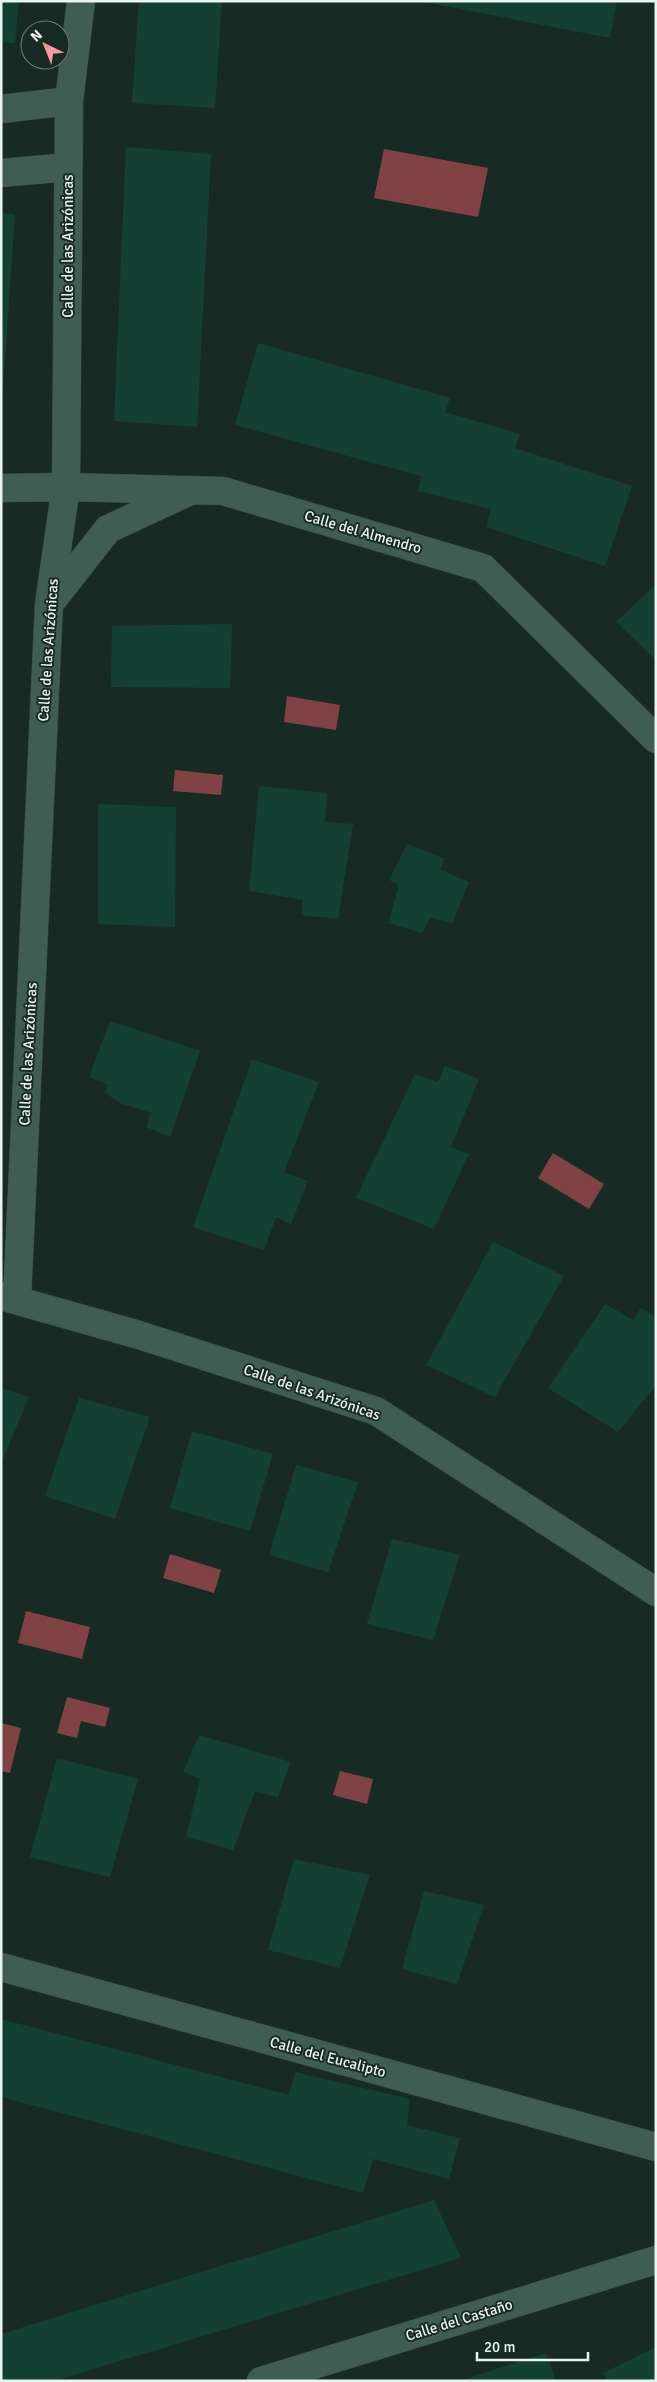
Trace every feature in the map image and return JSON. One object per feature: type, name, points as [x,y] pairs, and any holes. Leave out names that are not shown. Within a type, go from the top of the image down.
[{"type":"street","name":"Calle de las Arizónicas","points":[[81,1],[69,101],[66,487],[49,604],[9,1297],[139,1335],[376,1411],[656,1592]]},
{"type":"street","points":[[1,109],[69,101]]},
{"type":"street","points":[[1,173],[68,167]]},
{"type":"street","name":"Calle del Almendro","points":[[1,488],[66,487],[223,491],[483,568],[656,739]]},
{"type":"street","points":[[49,604],[108,529],[192,490]]},
{"type":"street","name":"Calle del Eucalipto","points":[[1,1967],[656,2147]]},
{"type":"street","name":"Calle del Castaño","points":[[261,2381],[656,2260]]},
{"type":"shaded area","points":[[384,149],[488,168],[478,217],[374,198]]},
{"type":"shaded area","points":[[287,696],[340,705],[336,730],[284,722]]},
{"type":"shaded area","points":[[175,770],[223,775],[221,795],[173,791]]},
{"type":"shaded area","points":[[553,1153],[604,1184],[589,1209],[538,1178]]},
{"type":"shaded area","points":[[170,1554],[221,1570],[214,1593],[163,1578]]},
{"type":"shaded area","points":[[26,1611],[90,1627],[82,1659],[18,1643]]},
{"type":"shaded area","points":[[67,1697],[110,1708],[105,1727],[81,1721],[77,1738],[57,1733]]},
{"type":"shaded area","points":[[1,1723],[21,1728],[10,1773],[1,1771]]},
{"type":"shaded area","points":[[340,1771],[373,1779],[367,1804],[333,1795]]},
{"type":"building","points":[[1,1],[19,1],[15,43],[1,42]]},
{"type":"building","points":[[139,1],[222,1],[215,108],[132,103]]},
{"type":"building","points":[[420,1],[617,1],[610,38]]},
{"type":"building","points":[[126,147],[211,154],[197,427],[114,421]]},
{"type":"building","points":[[1,213],[15,214],[3,390],[1,390]]},
{"type":"building","points":[[258,343],[450,398],[445,412],[520,434],[515,448],[632,486],[605,566],[486,527],[491,509],[418,491],[421,476],[235,425]]},
{"type":"building","points":[[656,584],[656,660],[616,622]]},
{"type":"building","points":[[232,624],[230,688],[111,687],[112,626]]},
{"type":"building","points":[[259,786],[327,793],[325,822],[353,824],[338,919],[301,915],[303,900],[249,891]]},
{"type":"building","points":[[98,804],[176,807],[175,927],[98,924]]},
{"type":"building","points":[[407,844],[444,858],[441,870],[469,882],[452,924],[431,917],[422,933],[388,923],[399,885],[389,880]]},
{"type":"building","points":[[110,1021],[200,1051],[170,1137],[146,1127],[151,1113],[120,1103],[105,1093],[108,1085],[89,1077]]},
{"type":"building","points":[[252,1059],[319,1082],[284,1172],[308,1181],[291,1224],[276,1217],[264,1250],[193,1227]]},
{"type":"building","points":[[445,1066],[479,1079],[451,1147],[469,1154],[434,1229],[356,1198],[415,1074],[438,1082]]},
{"type":"building","points":[[493,1242],[564,1276],[495,1397],[426,1365]]},
{"type":"building","points":[[605,1304],[633,1320],[641,1308],[656,1317],[656,1385],[618,1432],[548,1388]]},
{"type":"building","points":[[1,1388],[29,1397],[3,1459],[1,1459]]},
{"type":"building","points":[[79,1398],[150,1417],[115,1519],[45,1496]]},
{"type":"building","points":[[192,1431],[273,1454],[250,1531],[170,1508]]},
{"type":"building","points":[[296,1465],[358,1482],[328,1572],[269,1555]]},
{"type":"building","points":[[392,1539],[460,1555],[433,1640],[367,1624]]},
{"type":"building","points":[[199,1735],[291,1762],[278,1797],[255,1791],[233,1850],[186,1837],[200,1779],[183,1772]]},
{"type":"building","points":[[57,1758],[138,1779],[110,1877],[30,1857]]},
{"type":"building","points":[[294,1859],[370,1875],[340,1968],[268,1950]]},
{"type":"building","points":[[424,1891],[484,1905],[457,1984],[402,1969]]},
{"type":"building","points":[[1,2019],[289,2095],[295,2072],[410,2099],[407,2125],[460,2138],[449,2179],[373,2159],[363,2193],[1,2097]]},
{"type":"building","points":[[434,2200],[461,2258],[54,2381],[1,2381],[1,2334]]},
{"type":"building","points":[[656,2347],[656,2381],[607,2381],[603,2373]]},
{"type":"building","points":[[546,2353],[556,2381],[462,2381],[462,2380]]}]
